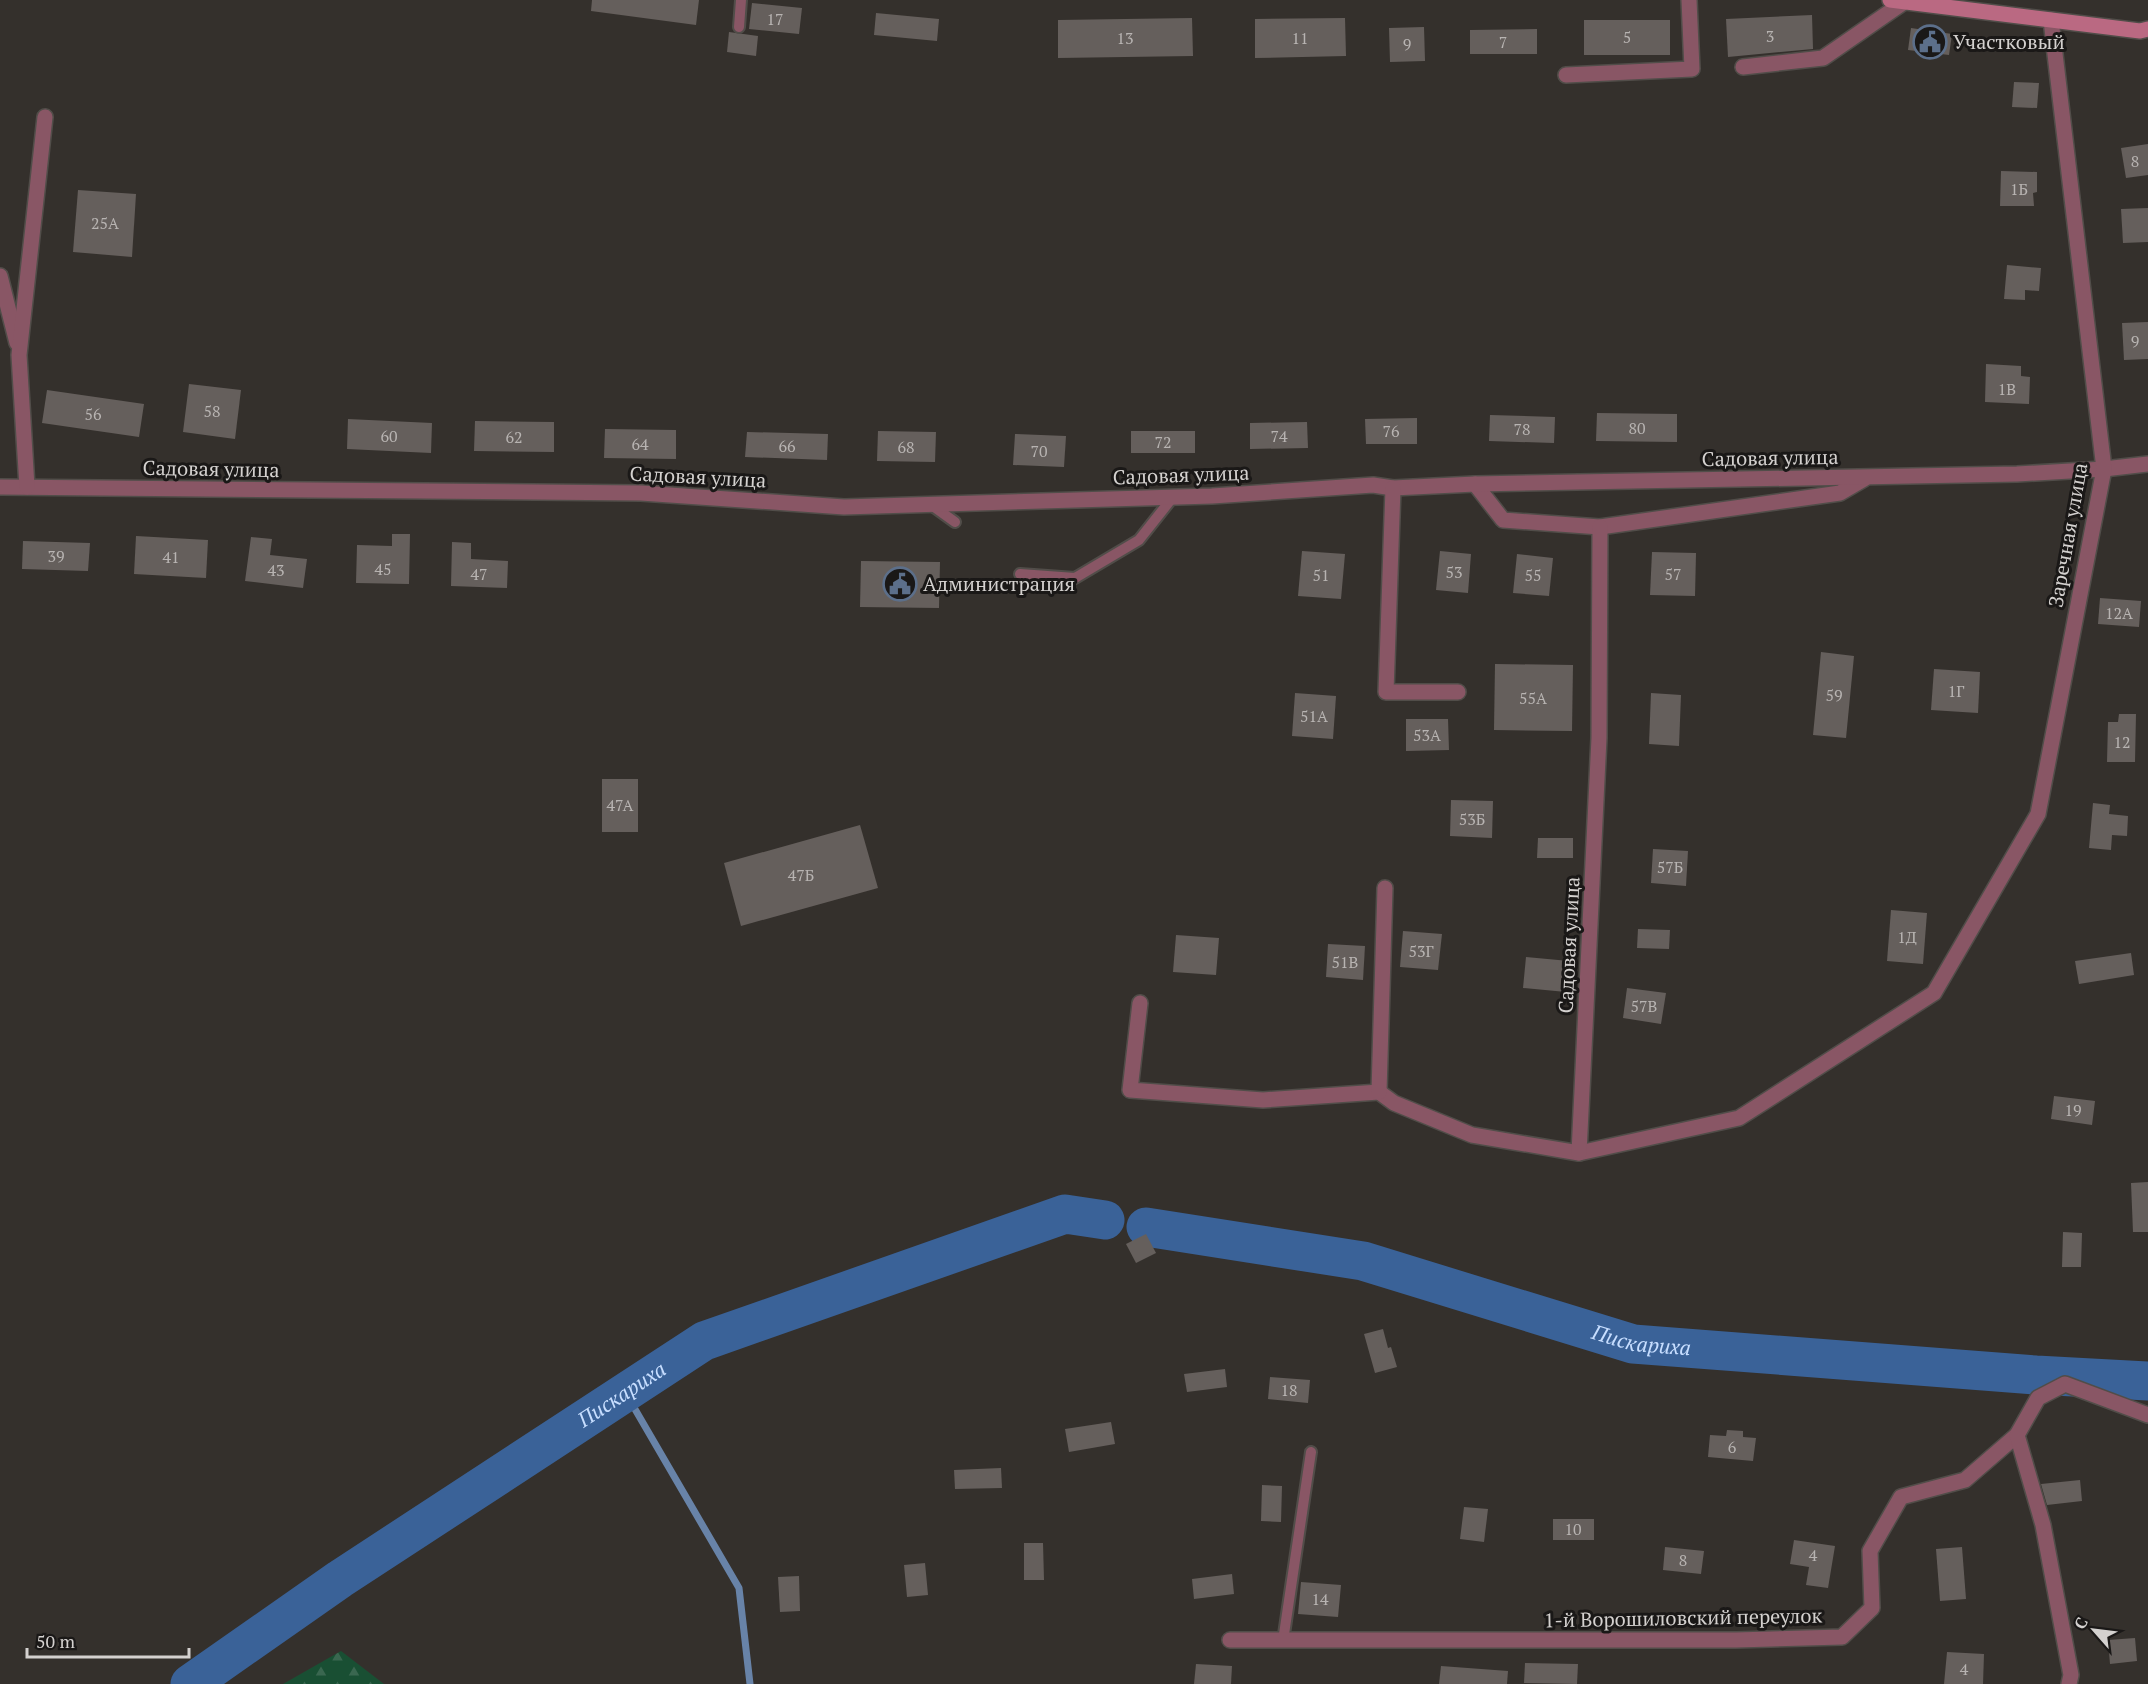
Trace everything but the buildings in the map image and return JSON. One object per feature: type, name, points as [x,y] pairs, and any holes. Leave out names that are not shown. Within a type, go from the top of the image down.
[{"type":"street","points":[[1566,75],[1692,69],[1689,0]]},
{"type":"street","points":[[1743,67],[1823,58],[1897,1],[2140,31],[2148,29]]},
{"type":"street","name":"Заречная улица","points":[[1579,1153],[1739,1119],[1934,993],[2038,814],[2104,469],[2051,20]]},
{"type":"street","points":[[27,488],[19,355],[45,117]]},
{"type":"street","points":[[0,276],[19,355]]},
{"type":"street","name":"Садовая улица","points":[[0,487],[641,494],[844,507],[1173,497],[1373,485],[1393,488],[1475,484],[2017,474],[2148,464]]},
{"type":"street","points":[[1475,484],[1503,520],[1600,527],[1840,494],[1866,478]]},
{"type":"street","points":[[1393,488],[1386,692],[1458,692]]},
{"type":"street","name":"Садовая улица","points":[[1579,1153],[1599,738],[1600,527]]},
{"type":"street","points":[[1379,1092],[1385,888]]},
{"type":"street","points":[[1140,1003],[1130,1090],[1263,1100],[1379,1092],[1394,1103],[1472,1135],[1579,1153]]},
{"type":"street","name":"1-й Ворошиловский переулок","points":[[1230,1640],[1736,1640],[1842,1637],[1872,1608],[1870,1551],[1900,1497],[1965,1480],[2017,1435],[2038,1398],[2065,1384],[2148,1415]]},
{"type":"street","points":[[2017,1435],[2043,1525],[2071,1675],[2069,1684]]},
{"type":"lane","points":[[738,27],[741,0]]},
{"type":"lane","points":[[1020,574],[1075,578],[1138,540],[1173,497]]},
{"type":"lane","points":[[930,504],[955,522]]},
{"type":"lane","points":[[1283,1641],[1311,1452]]},
{"type":"green space","points":[[341,1651],[384,1684],[283,1684]]},
{"type":"waterway","name":"Пискариха","points":[[190,1684],[340,1579],[704,1341],[1065,1214],[1105,1220]]},
{"type":"waterway","name":"Пискариха","points":[[1146,1227],[1363,1261],[1633,1344],[2036,1375],[2148,1381]]},
{"type":"waterway","points":[[625,1392],[739,1588],[750,1684]]},
{"type":"place","name":"Участковый","points":[[1930,42]]},
{"type":"place","name":"Администрация","points":[[900,584]]}]
